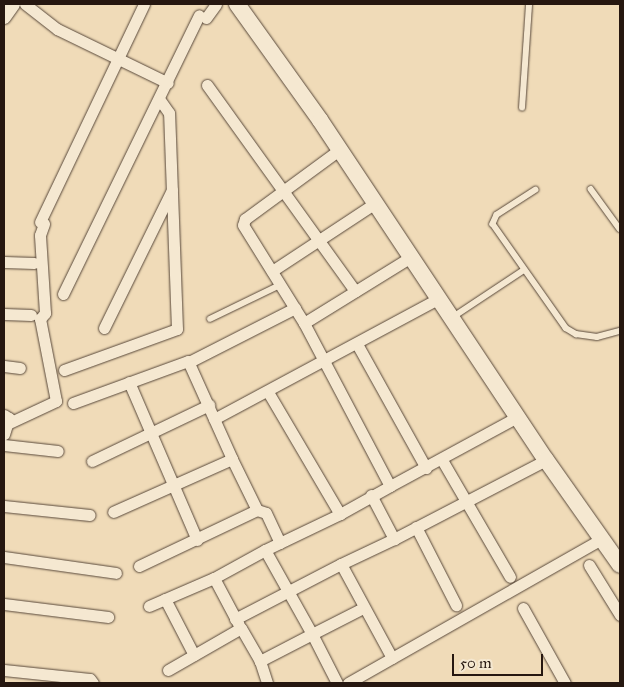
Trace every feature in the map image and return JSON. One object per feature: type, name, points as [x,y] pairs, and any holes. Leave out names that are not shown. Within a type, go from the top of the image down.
[{"type":"main road","points":[[237,4],[339,150],[546,460],[603,538],[620,565]]},
{"type":"street","points":[[4,17],[12,4]]},
{"type":"street","points":[[25,4],[57,29],[168,83]]},
{"type":"street","points":[[5,424],[56,402],[40,319],[45,313],[40,235],[42,223],[144,4]]},
{"type":"street","points":[[63,294],[168,83],[203,17],[216,4]]},
{"type":"street","points":[[207,85],[285,190],[355,291]]},
{"type":"street","points":[[64,370],[177,329],[169,113],[160,100]]},
{"type":"street","points":[[339,150],[243,222],[325,360],[390,486]]},
{"type":"street","points":[[104,328],[172,189]]},
{"type":"street","points":[[272,271],[375,204]]},
{"type":"street","points":[[304,323],[411,257]]},
{"type":"street","points":[[4,262],[34,263]]},
{"type":"street","points":[[214,419],[268,392],[438,299]]},
{"type":"street","points":[[73,403],[186,360],[190,362],[295,308]]},
{"type":"street","points":[[4,314],[31,316]]},
{"type":"street","points":[[357,344],[426,468]]},
{"type":"street","points":[[190,362],[232,459],[257,510]]},
{"type":"street","points":[[4,366],[20,368]]},
{"type":"street","points":[[129,382],[197,540]]},
{"type":"street","points":[[268,392],[340,514]]},
{"type":"street","points":[[92,461],[208,405]]},
{"type":"street","points":[[149,606],[214,578],[265,550],[340,514],[372,495],[442,460],[517,417]]},
{"type":"street","points":[[4,445],[58,451]]},
{"type":"street","points":[[113,512],[232,459]]},
{"type":"street","points":[[442,460],[468,500],[510,577]]},
{"type":"street","points":[[168,670],[288,593],[546,460]]},
{"type":"street","points":[[372,495],[394,539]]},
{"type":"street","points":[[4,506],[90,515]]},
{"type":"street","points":[[138,566],[197,540],[257,510],[266,513],[280,543]]},
{"type":"street","points":[[416,528],[456,605]]},
{"type":"street","points":[[348,683],[603,538]]},
{"type":"street","points":[[265,550],[337,683]]},
{"type":"street","points":[[4,557],[116,573]]},
{"type":"street","points":[[341,564],[363,608],[392,658]]},
{"type":"street","points":[[590,565],[620,615]]},
{"type":"street","points":[[214,578],[260,661],[267,683]]},
{"type":"street","points":[[165,599],[194,655]]},
{"type":"street","points":[[4,604],[108,617]]},
{"type":"street","points":[[260,661],[363,608]]},
{"type":"street","points":[[523,608],[565,683]]},
{"type":"street","points":[[4,670],[36,679],[90,679],[92,683]]},
{"type":"lane","points":[[522,108],[529,4]]},
{"type":"lane","points":[[591,189],[620,229]]},
{"type":"lane","points":[[536,190],[494,219],[493,224],[566,328],[576,334],[597,337],[620,331]]},
{"type":"lane","points":[[451,318],[524,270]]},
{"type":"lane","points":[[210,318],[280,285]]}]
